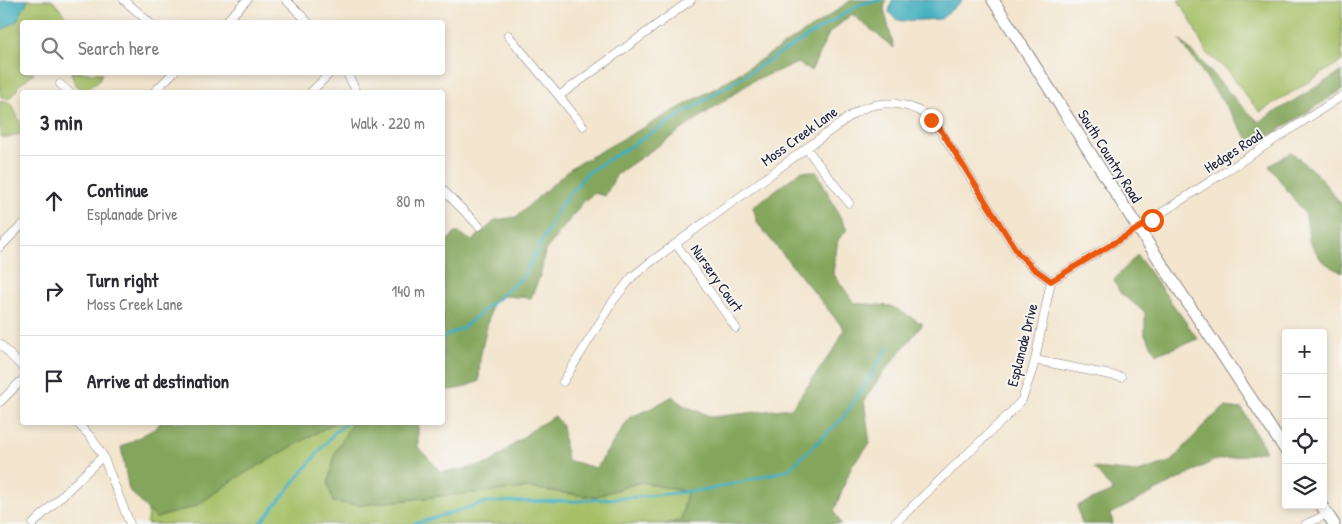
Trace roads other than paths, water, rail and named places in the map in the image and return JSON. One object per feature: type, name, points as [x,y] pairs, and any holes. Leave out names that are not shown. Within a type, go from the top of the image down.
[{"type":"main road","name":"South Country Road","points":[[993,0],[1138,228],[1282,445]]},
{"type":"street","points":[[124,0],[147,20]]},
{"type":"street","points":[[226,20],[247,0]]},
{"type":"street","points":[[286,0],[306,20]]},
{"type":"street","points":[[559,96],[691,0]]},
{"type":"street","points":[[508,35],[582,126]]},
{"type":"street","points":[[156,90],[171,75]]},
{"type":"street","points":[[313,90],[328,75]]},
{"type":"street","points":[[348,75],[356,90]]},
{"type":"street","points":[[60,84],[66,90]]},
{"type":"street","name":"Hedges Road","points":[[1138,228],[1342,96]]},
{"type":"street","name":"Moss Creek Lane","points":[[563,382],[613,301],[632,277],[806,148],[863,108],[877,104],[892,103],[920,111],[931,120],[942,132],[1018,253],[1033,268],[1051,281]]},
{"type":"street","points":[[806,148],[849,203]]},
{"type":"street","points":[[445,192],[479,226]]},
{"type":"street","points":[[0,247],[20,227]]},
{"type":"street","points":[[1051,281],[1138,228]]},
{"type":"street","name":"Nursery Court","points":[[676,244],[736,328]]},
{"type":"street","name":"Esplanade Drive","points":[[894,524],[1022,400],[1035,360],[1051,281]]},
{"type":"street","points":[[0,344],[20,365]]},
{"type":"street","points":[[1035,360],[1121,377]]},
{"type":"street","points":[[0,402],[20,382]]},
{"type":"street","points":[[79,425],[91,437],[102,456],[130,524]]},
{"type":"street","points":[[33,524],[102,456]]},
{"type":"street","points":[[1306,524],[1332,517]]},
{"type":"water","points":[[2,0],[28,0],[17,21],[0,31],[0,4]]},
{"type":"water","points":[[892,0],[963,0],[941,19],[902,21],[895,19],[889,12]]},
{"type":"waterway","points":[[445,336],[464,327],[523,277],[561,205],[587,173],[860,4],[882,0]]},
{"type":"waterway","points":[[414,524],[487,502],[576,501],[637,497],[712,489],[788,470],[843,418],[889,347]]},
{"type":"waterway","points":[[260,524],[335,432],[344,425]]}]
